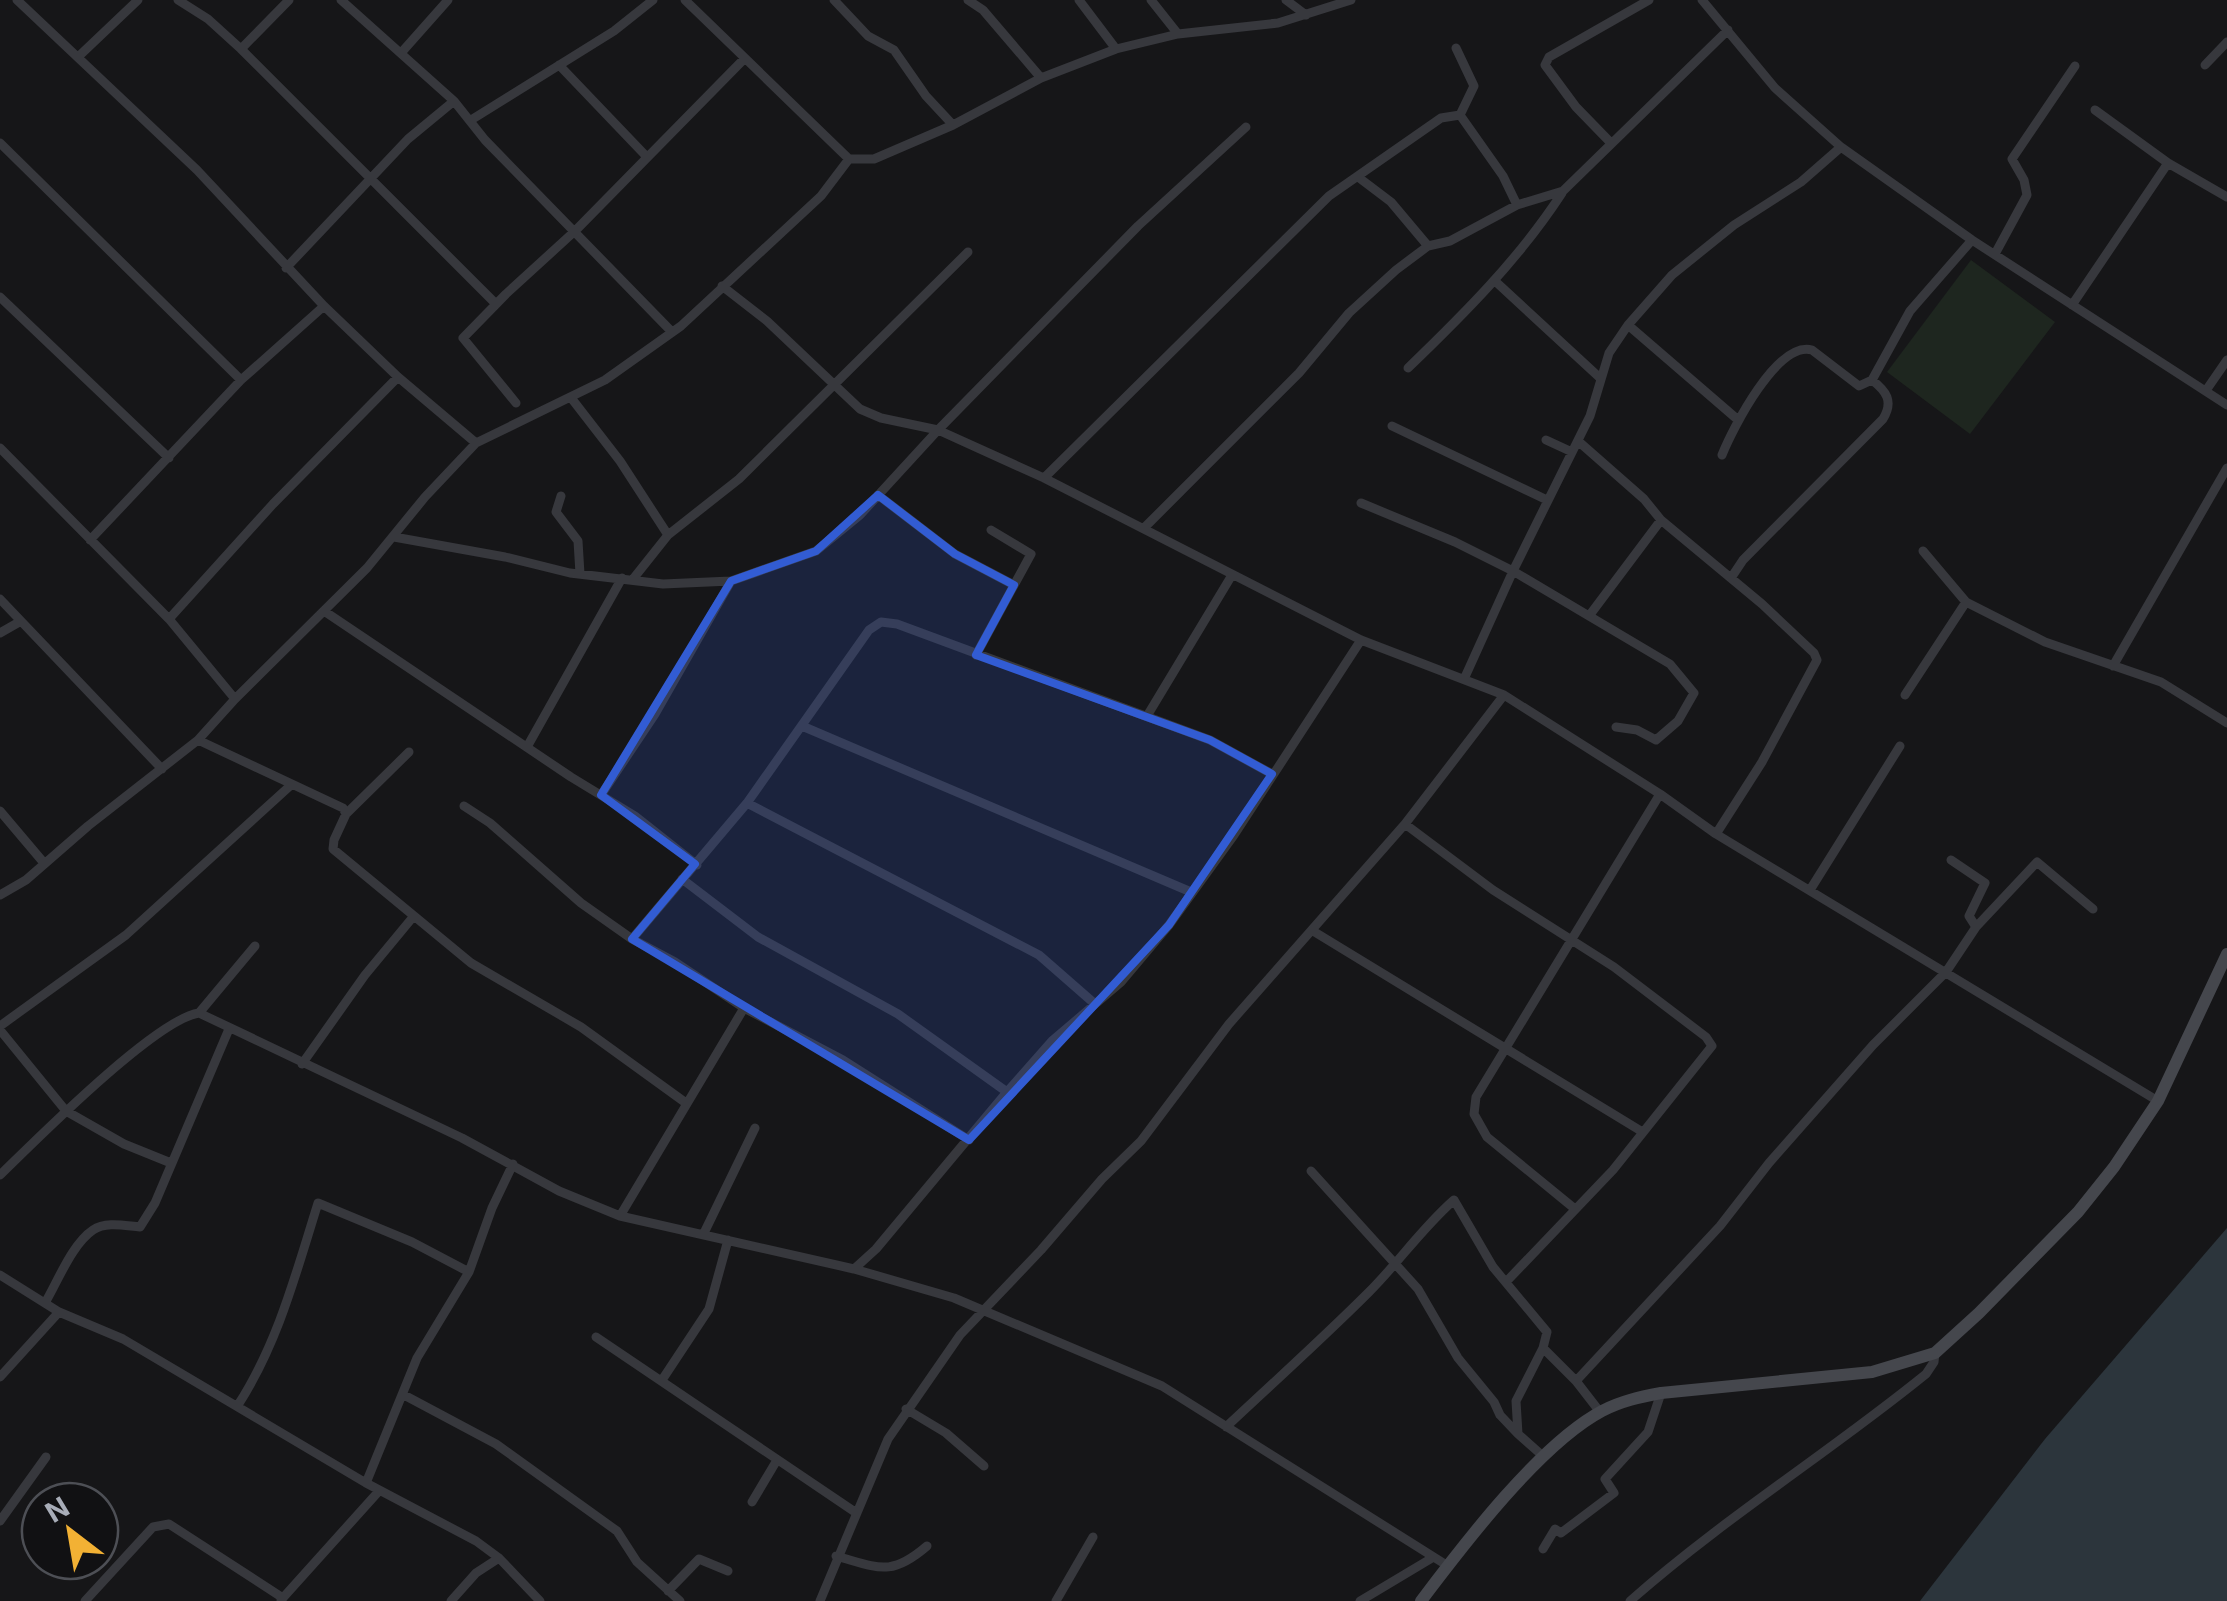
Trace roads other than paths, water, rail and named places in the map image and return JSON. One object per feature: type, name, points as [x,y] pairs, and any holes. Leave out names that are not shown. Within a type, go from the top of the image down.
[{"type":"street","points":[[17,0],[196,170],[324,306],[398,377],[476,443]]},
{"type":"street","points":[[78,57],[138,0]]},
{"type":"street","points":[[178,0],[208,19],[241,50],[496,304]]},
{"type":"street","points":[[241,50],[289,0]]},
{"type":"street","points":[[341,0],[454,101],[485,140],[672,332]]},
{"type":"street","points":[[400,53],[448,0]]},
{"type":"street","points":[[470,120],[614,31],[654,0]]},
{"type":"street","points":[[685,0],[849,158],[874,159],[1041,78],[1116,49],[1178,34],[1278,22],[1351,0]]},
{"type":"street","points":[[834,0],[868,36],[894,50],[926,96],[953,124]]},
{"type":"street","points":[[968,0],[982,10],[1041,78]]},
{"type":"street","points":[[1079,0],[1116,49]]},
{"type":"street","points":[[1151,0],[1178,34]]},
{"type":"street","points":[[1286,0],[1306,15]]},
{"type":"street","points":[[1611,144],[1576,107],[1545,65],[1549,57],[1649,0]]},
{"type":"street","points":[[1702,0],[1775,88],[1841,148],[1972,240],[2227,404]]},
{"type":"street","points":[[1408,368],[1495,281],[1532,238],[1563,191],[1728,30]]},
{"type":"street","points":[[2205,65],[2227,42]]},
{"type":"street","points":[[1456,48],[1474,86],[1460,115]]},
{"type":"street","points":[[516,403],[464,338],[744,59]]},
{"type":"street","points":[[559,65],[646,156]]},
{"type":"street","points":[[1995,254],[2027,195],[2012,159],[2075,66]]},
{"type":"street","points":[[286,268],[425,123],[454,101]]},
{"type":"street","points":[[2095,110],[2168,163],[2227,197]]},
{"type":"street","points":[[1044,478],[1329,196],[1440,118],[1460,115]]},
{"type":"street","points":[[1460,115],[1493,160],[1517,206]]},
{"type":"street","points":[[394,538],[580,574],[663,584],[731,581],[816,551],[860,515],[1138,226],[1246,127]]},
{"type":"street","points":[[0,142],[241,380]]},
{"type":"street","points":[[1464,678],[1512,570],[1590,416],[1609,353],[1628,325],[1672,275],[1734,225],[1801,182],[1841,148]]},
{"type":"street","points":[[0,895],[26,880],[198,740],[394,538],[476,443],[622,370],[672,332],[821,196],[849,158]]},
{"type":"street","points":[[2072,305],[2168,163]]},
{"type":"street","points":[[1358,177],[1391,202],[1428,246]]},
{"type":"street","points":[[1144,528],[1299,373],[1349,313],[1396,270],[1428,246],[1450,241],[1517,206],[1563,191]]},
{"type":"street","points":[[1722,455],[1736,420],[1786,356],[1804,348],[1812,350],[1858,386],[1872,380],[1910,311],[1972,240]]},
{"type":"street","points":[[527,747],[628,578],[668,536],[739,479],[968,252]]},
{"type":"street","points":[[1495,281],[1599,377]]},
{"type":"street","points":[[722,286],[768,321],[860,409],[880,418],[938,430],[1044,478],[1361,640],[1504,694],[1716,834],[2158,1101]]},
{"type":"street","points":[[0,297],[169,458]]},
{"type":"street","points":[[90,540],[241,380],[324,306]]},
{"type":"street","points":[[1628,325],[1736,420]]},
{"type":"street","points":[[2207,389],[2227,360]]},
{"type":"street","points":[[169,620],[274,504],[398,377]]},
{"type":"street","points":[[1730,578],[1743,560],[1884,419],[1889,410],[1886,392],[1872,380]]},
{"type":"street","points":[[572,398],[620,461],[668,536]]},
{"type":"street","points":[[1392,426],[1548,500]]},
{"type":"street","points":[[1546,440],[1572,452]]},
{"type":"street","points":[[1578,442],[1661,520],[1801,640],[1817,660],[1762,762],[1716,834]]},
{"type":"street","points":[[0,448],[169,620],[234,699]]},
{"type":"street","points":[[2113,666],[2227,468]]},
{"type":"street","points":[[878,495],[954,554],[1014,585]]},
{"type":"street","points":[[561,496],[556,512],[578,541],[580,574]]},
{"type":"street","points":[[1361,503],[1512,570],[1670,664],[1694,693],[1678,721],[1656,740],[1637,730],[1616,727]]},
{"type":"street","points":[[1589,616],[1661,520]]},
{"type":"street","points":[[976,655],[1030,554],[992,530]]},
{"type":"street","points":[[1923,551],[1966,602],[2045,642],[2161,682],[2227,723]]},
{"type":"street","points":[[1147,716],[1232,575]]},
{"type":"street","points":[[601,795],[655,714],[731,581]]},
{"type":"street","points":[[0,600],[162,769]]},
{"type":"street","points":[[1905,695],[1966,602]]},
{"type":"street","points":[[324,611],[635,816],[697,865]]},
{"type":"street","points":[[0,633],[21,621]]},
{"type":"street","points":[[632,939],[747,804],[869,630],[880,622],[897,624],[1210,740],[1272,774]]},
{"type":"street","points":[[854,1269],[969,1140],[1006,1092],[1052,1042],[1121,982],[1169,925],[1234,835],[1361,640]]},
{"type":"street","points":[[820,1601],[888,1439],[960,1335],[1102,1179],[1142,1141],[1229,1024],[1404,824],[1504,694]]},
{"type":"street","points":[[802,726],[1192,892]]},
{"type":"street","points":[[198,740],[343,808],[346,814]]},
{"type":"street","points":[[1810,890],[1900,746]]},
{"type":"street","points":[[409,752],[346,814],[334,849],[472,963],[581,1027],[686,1103]]},
{"type":"street","points":[[171,1163],[124,1144],[66,1112],[0,1028],[126,935],[291,785]]},
{"type":"street","points":[[1575,1209],[1498,1148],[1478,1126],[1474,1114],[1476,1097],[1660,794]]},
{"type":"street","points":[[747,804],[946,904],[1039,956],[1095,1004]]},
{"type":"street","points":[[464,806],[490,823],[580,903],[632,939],[744,1008],[843,1060],[969,1140]]},
{"type":"street","points":[[0,811],[44,863]]},
{"type":"street","points":[[1404,824],[1493,890],[1614,967],[1706,1037],[1712,1046],[1630,1149],[1506,1282]]},
{"type":"street","points":[[1951,860],[1985,883],[1969,916],[1976,926]]},
{"type":"street","points":[[1576,1381],[1720,1226],[1839,1082],[1946,972],[1976,926],[2038,862],[2093,909]]},
{"type":"street","points":[[682,879],[758,937],[898,1014],[1006,1092]]},
{"type":"street","points":[[302,1064],[365,974],[414,918]]},
{"type":"street","points":[[1312,932],[1641,1131]]},
{"type":"street","points":[[199,1014],[255,946]]},
{"type":"street","points":[[1630,1601],[1741,1510],[1816,1460],[1926,1374],[1935,1353],[2078,1212],[2114,1168],[2158,1101],[2227,954]]},
{"type":"street","points":[[620,1216],[744,1008]]},
{"type":"street","points":[[0,1174],[140,1047],[188,1015],[210,1016],[228,1029],[514,1164],[559,1191],[620,1216],[854,1269],[954,1298],[1162,1386],[1448,1566]]},
{"type":"street","points":[[45,1302],[78,1246],[94,1229],[113,1224],[140,1227],[155,1203],[228,1029]]},
{"type":"street","points":[[704,1233],[755,1128]]},
{"type":"street","points":[[366,1483],[418,1358],[469,1272],[492,1208],[514,1164]]},
{"type":"street","points":[[1311,1170],[1418,1289],[1453,1350],[1494,1402],[1500,1416],[1544,1457]]},
{"type":"street","points":[[1226,1426],[1396,1264],[1415,1237],[1454,1200],[1493,1267],[1548,1332],[1516,1402],[1518,1434]]},
{"type":"street","points":[[238,1405],[263,1363],[287,1304],[318,1203],[412,1242],[469,1272]]},
{"type":"street","points":[[662,1380],[708,1310],[728,1240]]},
{"type":"street","points":[[0,1275],[59,1312],[123,1339],[366,1483],[476,1541],[499,1558],[540,1601]]},
{"type":"street","points":[[0,1377],[59,1312]]},
{"type":"street","points":[[596,1337],[855,1512]]},
{"type":"street","points":[[1543,1348],[1600,1412]]},
{"type":"street","points":[[1421,1601],[1544,1457],[1600,1412],[1628,1400],[1661,1393],[1872,1372],[1935,1353]]},
{"type":"street","points":[[1543,1548],[1556,1529],[1560,1533],[1614,1493],[1605,1479],[1648,1432],[1661,1393]]},
{"type":"street","points":[[404,1395],[496,1444],[617,1530],[637,1562],[680,1601]]},
{"type":"street","points":[[906,1409],[946,1433],[984,1466]]},
{"type":"street","points":[[0,1521],[46,1458]]},
{"type":"street","points":[[752,1502],[778,1460]]},
{"type":"street","points":[[85,1601],[160,1524],[169,1524],[282,1599],[379,1490]]},
{"type":"street","points":[[1056,1601],[1093,1537]]},
{"type":"street","points":[[836,1556],[880,1568],[896,1567],[926,1546]]},
{"type":"street","points":[[451,1601],[476,1573],[499,1558]]},
{"type":"street","points":[[668,1591],[699,1558],[728,1571]]},
{"type":"street","points":[[1360,1601],[1432,1558]]}]
